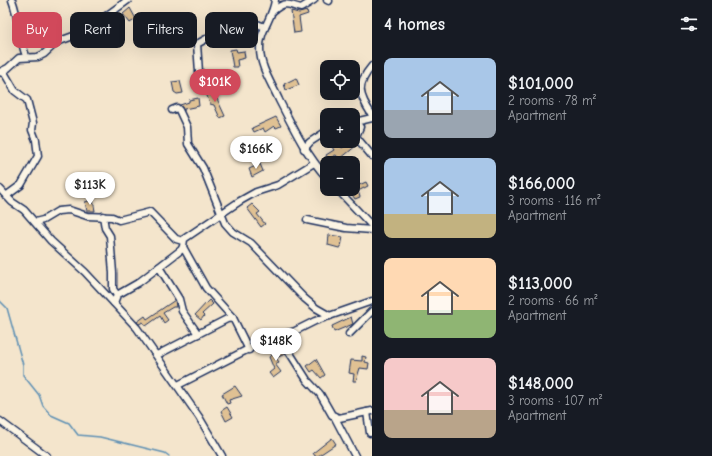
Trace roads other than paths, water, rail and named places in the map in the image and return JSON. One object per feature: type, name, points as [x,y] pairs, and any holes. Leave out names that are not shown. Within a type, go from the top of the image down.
[{"type":"street","points":[[12,0],[17,13],[20,41],[26,56]]},
{"type":"street","points":[[6,196],[21,185],[38,156],[36,140],[32,130],[33,123],[27,100],[15,91],[5,74],[0,72],[8,68],[15,60],[26,56],[38,57],[44,54],[57,42],[76,35],[98,22],[128,0]]},
{"type":"street","points":[[275,0],[273,11],[265,27],[260,49],[266,74],[304,149],[320,170]]},
{"type":"street","points":[[273,11],[287,3],[301,8],[314,0]]},
{"type":"street","points":[[199,72],[197,44],[206,39],[243,30],[257,24],[265,27]]},
{"type":"street","points":[[372,66],[362,78],[361,91],[364,102],[372,115]]},
{"type":"street","points":[[172,110],[177,108],[182,116],[187,127],[188,144],[203,168],[225,222],[233,232],[250,243],[304,298],[316,308],[330,316]]},
{"type":"street","points":[[360,121],[372,118]]},
{"type":"street","points":[[304,149],[310,142],[320,136]]},
{"type":"street","points":[[360,142],[372,156]]},
{"type":"street","points":[[114,303],[117,294],[138,283],[159,267],[183,244],[221,214],[251,195],[278,185],[314,163]]},
{"type":"street","points":[[0,189],[35,222],[51,241],[114,303],[137,328],[178,385],[222,456]]},
{"type":"street","points":[[344,196],[372,226]]},
{"type":"street","points":[[35,222],[42,220],[58,211],[69,210],[88,216],[112,216],[119,220],[150,212],[176,239],[183,244],[206,288],[233,318],[249,350]]},
{"type":"street","points":[[103,216],[105,228],[110,236],[114,273],[113,289],[117,294]]},
{"type":"street","points":[[307,220],[346,228],[372,230]]},
{"type":"street","points":[[159,267],[179,299],[182,311],[198,334]]},
{"type":"street","points":[[178,385],[272,337],[279,336],[372,301]]},
{"type":"street","points":[[349,334],[372,311]]},
{"type":"street","points":[[157,355],[233,318]]},
{"type":"street","points":[[279,336],[307,380],[320,394],[334,416],[355,456]]},
{"type":"street","points":[[334,416],[339,418],[369,412],[370,433]]},
{"type":"street","points":[[0,421],[47,456]]},
{"type":"waterway","points":[[0,301],[7,308],[23,365],[23,375],[39,395],[43,406],[51,415],[69,423],[78,435],[100,437],[165,453],[169,456]]}]
